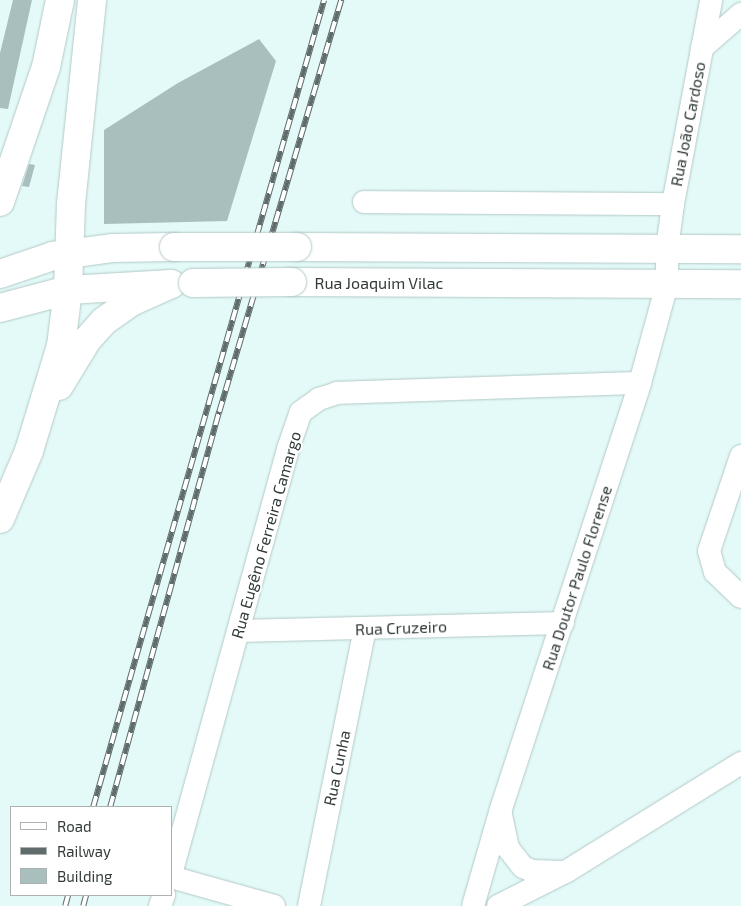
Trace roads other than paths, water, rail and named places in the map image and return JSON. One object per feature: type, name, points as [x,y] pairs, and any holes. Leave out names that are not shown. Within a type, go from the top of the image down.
[{"type":"main road","points":[[0,202],[46,67],[60,0]]},
{"type":"main road","points":[[29,450],[61,346],[68,290],[71,204],[92,0]]},
{"type":"main road","points":[[10,271],[53,256],[114,248],[741,249]]},
{"type":"main road","points":[[0,519],[53,396],[87,340],[104,321],[132,302],[182,283]]},
{"type":"main road","name":"Rua Joaquim Vilac","points":[[9,305],[68,290],[182,283],[741,284]]},
{"type":"street","name":"Rua João Cardoso","points":[[667,249],[673,204],[711,0]]},
{"type":"street","points":[[702,48],[741,14]]},
{"type":"street","points":[[364,202],[673,204]]},
{"type":"street","name":"Rua Doutor Paulo Florense","points":[[473,906],[501,809],[640,383],[667,284],[667,249]]},
{"type":"street","name":"Rua Eugêno Ferreira Camargo","points":[[172,872],[288,449],[301,412],[309,405],[337,393],[640,383]]},
{"type":"street","points":[[741,456],[709,551],[715,572],[741,597]]},
{"type":"street","name":"Rua Cruzeiro","points":[[239,631],[563,623]]},
{"type":"street","name":"Rua Cunha","points":[[309,906],[365,629]]},
{"type":"street","points":[[498,906],[567,872],[741,763]]},
{"type":"street","points":[[501,809],[508,848],[518,862],[532,871],[567,872]]},
{"type":"street","points":[[172,876],[274,906]]},
{"type":"railway","points":[[93,806],[324,0]]},
{"type":"railway","points":[[110,806],[219,412],[341,0]]},
{"type":"railway","points":[[65,906],[68,896]]},
{"type":"railway","points":[[83,906],[86,896]]}]
